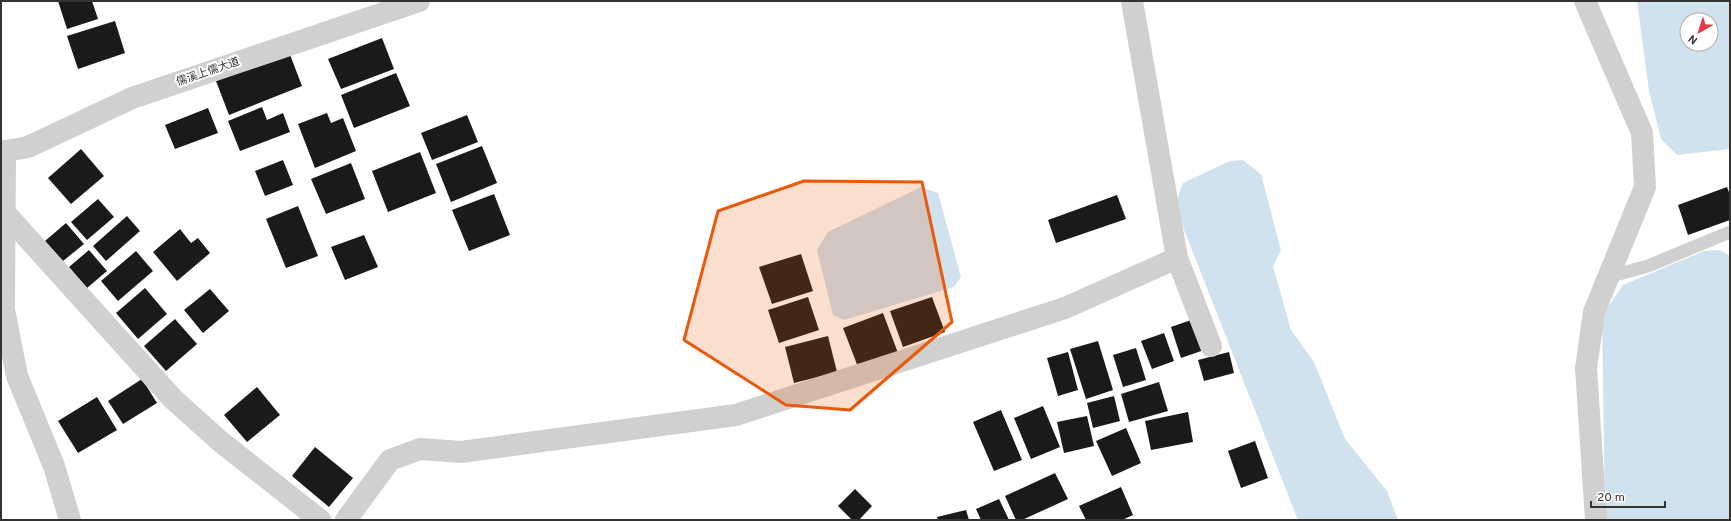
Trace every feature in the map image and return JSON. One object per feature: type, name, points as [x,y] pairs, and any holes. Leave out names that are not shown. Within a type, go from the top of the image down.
[{"type":"street","name":"儒溪上儒大道","points":[[3,151],[28,147],[132,98],[419,1]]},
{"type":"street","points":[[1132,1],[1177,258],[1211,346]]},
{"type":"street","points":[[1585,1],[1642,133],[1645,187],[1594,312],[1586,368],[1596,520]]},
{"type":"street","points":[[3,151],[4,310],[17,376],[54,466],[70,520]]},
{"type":"street","points":[[4,212],[173,399],[222,442],[320,520]]},
{"type":"street","points":[[346,520],[390,460],[420,449],[461,452],[736,415],[1064,308],[1177,258]]},
{"type":"lane","points":[[1608,277],[1648,266],[1730,232]]},
{"type":"highlighted area","points":[[804,181],[922,182],[952,322],[850,410],[786,405],[684,340],[718,211]]},
{"type":"water","points":[[1637,1],[1730,1],[1730,149],[1677,155],[1661,139],[1649,91]]},
{"type":"water","points":[[1243,160],[1261,174],[1281,250],[1273,266],[1291,330],[1314,362],[1345,439],[1387,491],[1398,520],[1298,520],[1181,222],[1177,200],[1183,183],[1230,161]]},
{"type":"water","points":[[921,187],[938,193],[961,277],[954,287],[844,320],[833,315],[817,250],[828,232]]},
{"type":"water","points":[[1720,250],[1730,256],[1730,520],[1607,520],[1605,517],[1602,316],[1623,285],[1704,251]]},
{"type":"building","points":[[58,1],[92,1],[98,19],[67,29]]},
{"type":"building","points":[[115,21],[125,53],[78,69],[67,36]]},
{"type":"building","points":[[382,38],[394,69],[341,89],[328,59]]},
{"type":"building","points":[[289,52],[302,86],[229,115],[216,81]]},
{"type":"building","points":[[396,73],[410,106],[354,128],[341,95]]},
{"type":"building","points":[[262,107],[267,120],[283,113],[290,132],[240,151],[228,121]]},
{"type":"building","points":[[208,108],[218,133],[175,149],[165,125]]},
{"type":"building","points":[[327,113],[331,123],[343,118],[356,151],[315,168],[298,124]]},
{"type":"building","points":[[467,115],[478,142],[432,160],[421,133]]},
{"type":"building","points":[[482,146],[497,183],[451,202],[436,164]]},
{"type":"building","points":[[81,149],[104,176],[71,204],[48,178]]},
{"type":"building","points":[[420,152],[436,193],[388,212],[372,171]]},
{"type":"building","points":[[283,160],[293,185],[265,196],[255,171]]},
{"type":"building","points":[[351,163],[365,199],[326,214],[311,179]]},
{"type":"building","points":[[1727,187],[1730,195],[1730,220],[1688,235],[1678,205]]},
{"type":"building","points":[[494,194],[510,235],[469,251],[452,210]]},
{"type":"building","points":[[1117,195],[1126,219],[1056,243],[1048,220]]},
{"type":"building","points":[[98,199],[114,217],[87,240],[71,222]]},
{"type":"building","points":[[298,206],[318,256],[286,268],[266,219]]},
{"type":"building","points":[[127,216],[140,231],[106,261],[93,246]]},
{"type":"building","points":[[66,223],[84,244],[63,261],[45,241]]},
{"type":"building","points":[[180,229],[191,243],[198,238],[210,253],[177,281],[153,252]]},
{"type":"building","points":[[364,235],[378,267],[345,280],[331,247]]},
{"type":"building","points":[[89,250],[107,271],[87,288],[69,267]]},
{"type":"building","points":[[136,251],[153,271],[118,301],[101,281]]},
{"type":"building","points":[[801,254],[813,291],[772,304],[759,267]]},
{"type":"building","points":[[145,288],[167,314],[138,339],[116,313]]},
{"type":"building","points":[[210,289],[229,311],[203,333],[184,310]]},
{"type":"building","points":[[808,297],[819,330],[779,343],[768,310]]},
{"type":"building","points":[[932,297],[945,332],[903,347],[890,311]]},
{"type":"building","points":[[883,313],[898,353],[858,367],[843,328]]},
{"type":"building","points":[[175,319],[197,344],[166,371],[144,346]]},
{"type":"building","points":[[1194,319],[1204,350],[1181,358],[1171,327]]},
{"type":"building","points":[[1164,333],[1174,361],[1152,369],[1141,341]]},
{"type":"building","points":[[828,336],[837,372],[794,383],[785,347]]},
{"type":"building","points":[[1098,341],[1113,390],[1086,399],[1070,349]]},
{"type":"building","points":[[1136,348],[1146,380],[1123,387],[1113,355]]},
{"type":"building","points":[[1068,352],[1078,390],[1058,396],[1047,358]]},
{"type":"building","points":[[1229,352],[1234,373],[1204,381],[1198,360]]},
{"type":"building","points":[[142,379],[157,403],[123,424],[108,401]]},
{"type":"building","points":[[1159,382],[1168,411],[1129,422],[1121,394]]},
{"type":"building","points":[[257,387],[280,415],[247,442],[224,415]]},
{"type":"building","points":[[1114,396],[1120,421],[1093,428],[1087,403]]},
{"type":"building","points":[[97,397],[117,430],[78,453],[58,421]]},
{"type":"building","points":[[1043,406],[1060,447],[1031,459],[1014,418]]},
{"type":"building","points":[[1001,410],[1022,460],[994,471],[973,422]]},
{"type":"building","points":[[1188,412],[1193,442],[1151,450],[1145,421]]},
{"type":"building","points":[[1087,416],[1094,446],[1064,453],[1057,422]]},
{"type":"building","points":[[1126,428],[1141,463],[1112,476],[1096,441]]},
{"type":"building","points":[[1255,441],[1268,478],[1241,488],[1228,451]]},
{"type":"building","points":[[315,447],[353,478],[329,507],[292,476]]},
{"type":"building","points":[[1055,473],[1068,499],[1022,520],[1016,520],[1005,496]]},
{"type":"building","points":[[1121,487],[1133,515],[1122,520],[1086,520],[1079,506]]},
{"type":"building","points":[[855,489],[872,506],[859,520],[852,520],[838,506]]},
{"type":"building","points":[[999,499],[1009,520],[981,520],[976,509]]},
{"type":"building","points":[[966,510],[969,520],[938,520],[937,517]]}]
